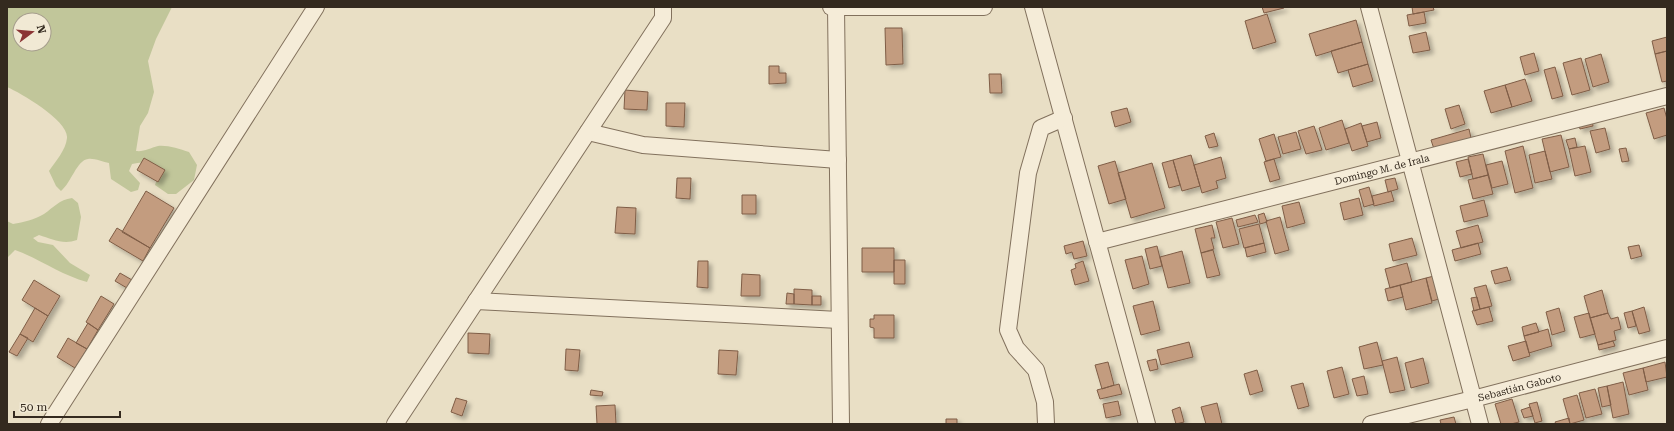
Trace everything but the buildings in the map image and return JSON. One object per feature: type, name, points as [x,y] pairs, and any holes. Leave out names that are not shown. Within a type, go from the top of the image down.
[{"type":"street","points":[[49,424],[316,7]]},
{"type":"street","points":[[401,421],[476,301],[663,18],[663,7]]},
{"type":"street","points":[[831,7],[984,7]]},
{"type":"street","points":[[836,7],[841,424]]},
{"type":"street","points":[[1033,7],[1147,424]]},
{"type":"street","points":[[1369,7],[1480,424]]},
{"type":"street","name":"Domingo M. de Irala","points":[[1098,242],[1667,96]]},
{"type":"street","points":[[1046,424],[1045,402],[1036,370],[1016,348],[1008,330],[1028,173],[1041,128],[1064,118]]},
{"type":"street","points":[[588,132],[643,145],[838,160]]},
{"type":"street","points":[[476,301],[839,320]]},
{"type":"street","name":"Sebastián Gaboto","points":[[1371,424],[1667,348]]},
{"type":"green space","points":[[7,7],[172,7],[156,39],[148,61],[154,92],[148,113],[140,126],[136,151],[162,146],[189,152],[197,165],[194,180],[176,194],[168,194],[155,185],[160,170],[147,163],[137,163],[132,164],[129,171],[140,183],[138,190],[131,192],[111,179],[109,163],[88,159],[84,160],[77,167],[68,183],[61,191],[56,186],[49,171],[65,147],[67,138],[66,131],[53,116],[23,95],[7,87]]},
{"type":"green space","points":[[72,198],[78,203],[81,217],[77,240],[62,242],[39,235],[33,238],[38,242],[53,245],[70,263],[90,275],[87,282],[68,275],[15,250],[7,258],[7,221],[13,224],[25,222],[44,214],[60,202]]}]
